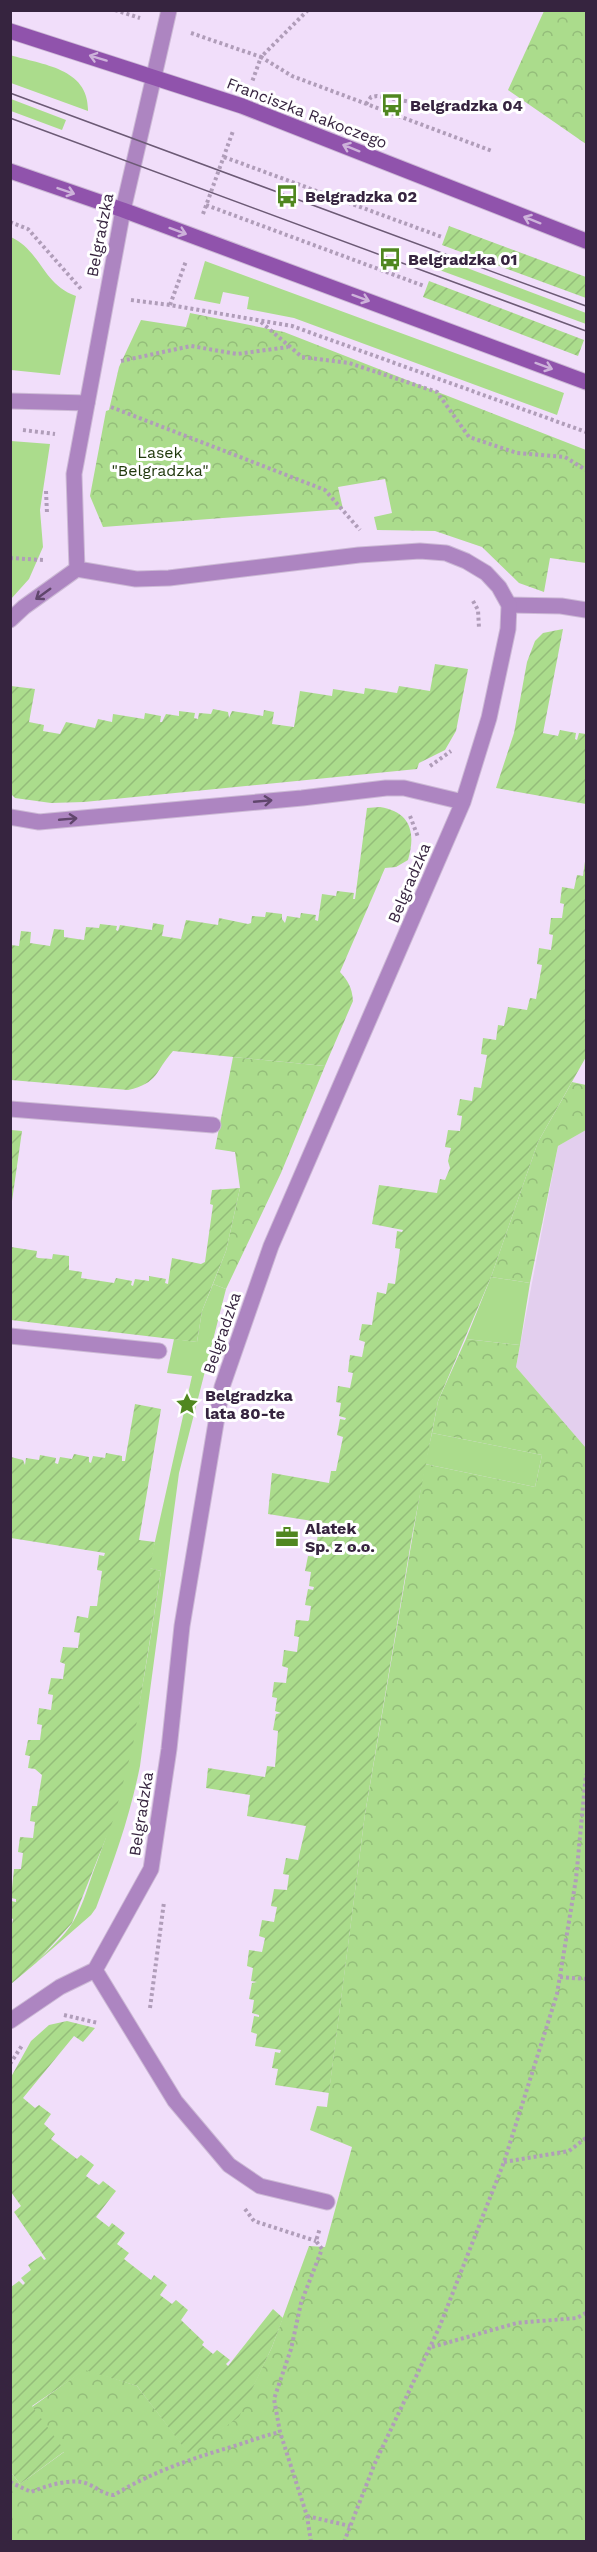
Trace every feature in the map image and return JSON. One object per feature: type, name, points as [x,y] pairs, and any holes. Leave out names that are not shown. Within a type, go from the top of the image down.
[{"type":"main road","name":"Franciszka Rakoczego","points":[[10,31],[242,106],[586,242]]},
{"type":"main road","points":[[10,171],[123,210],[586,382]]},
{"type":"street","name":"Belgradzka","points":[[77,569],[74,474],[123,210],[167,18]]},
{"type":"street","points":[[10,401],[87,403]]},
{"type":"street","points":[[10,620],[24,607],[77,569],[136,579],[169,578],[360,555],[420,551],[446,553],[486,573],[499,587],[509,605],[561,606],[586,610]]},
{"type":"street","name":"Belgradzka","points":[[95,1970],[152,1869],[169,1749],[182,1626],[222,1387],[271,1246],[463,802],[489,718],[508,628],[509,605]]},
{"type":"street","points":[[10,817],[39,822],[386,788],[404,788],[463,802]]},
{"type":"street","points":[[10,1109],[213,1125]]},
{"type":"street","points":[[10,1336],[159,1352]]},
{"type":"street","points":[[10,2021],[60,1987],[95,1970],[176,2101],[230,2164],[260,2186],[327,2202]]},
{"type":"path","points":[[115,10],[167,18],[261,57],[292,76],[492,151]]},
{"type":"path","points":[[170,305],[261,57],[308,10]]},
{"type":"path","points":[[366,104],[371,97],[377,96],[417,103]]},
{"type":"path","points":[[224,156],[442,237]]},
{"type":"path","points":[[206,205],[424,286]]},
{"type":"path","points":[[130,311],[132,300]]},
{"type":"path","points":[[192,309],[292,326],[586,432]]},
{"type":"path","points":[[259,320],[302,357],[350,363],[437,392],[469,437],[517,453],[565,457],[586,470]]},
{"type":"path","points":[[120,352],[117,362],[191,346],[237,354],[288,346]]},
{"type":"path","points":[[108,406],[325,490],[360,528],[360,555]]},
{"type":"path","points":[[22,430],[55,434]]},
{"type":"path","points":[[10,558],[46,561]]},
{"type":"path","points":[[473,600],[478,610],[480,633]]},
{"type":"path","points":[[404,788],[412,770],[432,765],[450,752],[454,744]]},
{"type":"path","points":[[344,2541],[375,2463],[431,2348],[504,2162],[557,1994],[576,1879],[586,1774]]},
{"type":"path","points":[[135,2037],[147,2029],[164,1899]]},
{"type":"path","points":[[560,1977],[586,1979]]},
{"type":"path","points":[[504,2162],[569,2151],[586,2138]]},
{"type":"path","points":[[311,2541],[307,2516],[280,2432],[274,2399],[291,2349],[301,2302],[322,2249],[316,2241],[327,2202]]},
{"type":"path","points":[[431,2348],[517,2323],[577,2318],[586,2313]]},
{"type":"path","points":[[10,2482],[31,2492],[54,2483],[86,2482],[102,2493],[114,2495],[138,2480],[152,2477],[206,2453],[280,2432]]},
{"type":"path","points":[[307,2516],[350,2526]]},
{"type":"shaded area","points":[[586,1130],[586,1448],[516,1367],[558,1146]]},
{"type":"green space","points":[[544,11],[586,11],[586,144],[508,90]]},
{"type":"green space","points":[[10,55],[49,66],[72,77],[81,86],[86,97],[88,111],[11,83]]},
{"type":"green space","points":[[11,99],[66,120],[62,130],[11,111]]},
{"type":"green space","points":[[449,226],[586,277],[586,298],[442,245]]},
{"type":"green space","points":[[11,237],[29,251],[56,284],[76,296],[60,375],[11,370]]},
{"type":"green space","points":[[438,257],[586,313],[586,324],[434,268]]},
{"type":"green space","points":[[205,261],[564,393],[557,415],[294,318],[247,309],[249,297],[223,292],[220,304],[194,299]]},
{"type":"green space","points":[[429,281],[584,340],[578,356],[423,297]]},
{"type":"green space","name":"Lasek \"Belgradzka\"","points":[[190,313],[284,332],[586,450],[586,563],[550,558],[544,592],[519,583],[482,547],[435,531],[377,530],[374,517],[392,513],[385,479],[338,487],[343,509],[103,527],[90,496],[106,411],[109,410],[119,367],[141,320],[186,327]]},
{"type":"green space","points":[[11,441],[50,444],[40,510],[43,547],[29,579],[11,599]]},
{"type":"green space","points":[[563,629],[543,733],[558,736],[560,730],[576,733],[575,739],[577,740],[579,733],[586,734],[586,804],[496,788],[514,733],[527,662],[535,641],[543,633]]},
{"type":"green space","points":[[435,664],[468,669],[456,731],[445,750],[419,763],[417,769],[84,802],[51,803],[15,798],[11,794],[11,686],[35,689],[29,722],[44,725],[43,731],[60,734],[66,722],[95,728],[98,719],[112,722],[113,714],[144,719],[145,713],[161,716],[160,722],[162,722],[166,714],[179,716],[179,711],[195,713],[194,718],[198,719],[199,713],[211,714],[213,709],[228,712],[229,718],[232,711],[263,716],[264,710],[274,712],[272,724],[294,727],[300,691],[332,696],[333,689],[364,694],[365,688],[397,693],[399,686],[430,691]]},
{"type":"green space","points":[[380,807],[399,814],[409,825],[411,841],[408,860],[396,867],[385,868],[340,972],[349,985],[353,1001],[325,1066],[173,1051],[151,1080],[128,1090],[11,1080],[11,945],[19,946],[21,931],[31,932],[30,943],[50,946],[54,929],[64,930],[64,937],[84,940],[86,927],[99,928],[100,924],[117,926],[118,931],[120,925],[152,930],[153,923],[164,925],[162,936],[181,939],[186,920],[218,925],[219,918],[248,924],[251,923],[252,916],[265,917],[266,912],[282,914],[285,923],[287,916],[300,918],[301,913],[316,915],[315,920],[318,921],[322,894],[336,896],[337,891],[354,893],[353,899],[355,899],[367,808]]},
{"type":"green space","points":[[586,854],[586,1057],[538,1142],[491,1277],[438,1401],[412,1536],[365,1814],[329,2093],[275,2085],[278,2069],[272,2068],[275,2052],[280,2053],[281,2050],[255,2046],[257,2034],[251,2032],[254,2016],[259,2017],[259,2015],[252,2013],[254,2000],[249,1999],[252,1983],[257,1982],[251,1981],[253,1968],[247,1966],[249,1950],[262,1952],[265,1938],[259,1936],[262,1920],[274,1922],[277,1907],[271,1906],[274,1889],[287,1890],[289,1875],[283,1874],[286,1858],[298,1860],[306,1826],[247,1816],[250,1795],[206,1788],[208,1768],[265,1777],[267,1766],[275,1767],[278,1731],[273,1730],[276,1714],[281,1713],[275,1711],[277,1698],[272,1697],[274,1682],[286,1683],[288,1668],[282,1666],[284,1650],[297,1652],[299,1637],[294,1636],[296,1620],[309,1620],[311,1606],[305,1605],[308,1589],[313,1590],[314,1587],[309,1586],[311,1572],[305,1571],[308,1556],[320,1557],[322,1542],[317,1541],[319,1524],[325,1525],[325,1523],[268,1514],[272,1473],[329,1483],[331,1471],[336,1471],[343,1437],[337,1435],[340,1419],[345,1420],[346,1418],[339,1416],[341,1403],[336,1402],[338,1386],[350,1388],[353,1373],[348,1372],[350,1355],[362,1357],[365,1342],[359,1340],[362,1324],[372,1325],[377,1292],[386,1294],[388,1283],[395,1284],[400,1249],[395,1248],[397,1231],[402,1232],[403,1230],[372,1224],[379,1185],[437,1193],[440,1179],[445,1180],[450,1168],[448,1161],[451,1148],[445,1147],[448,1130],[460,1131],[462,1116],[457,1115],[460,1099],[472,1101],[474,1087],[481,1088],[487,1055],[481,1054],[483,1038],[496,1040],[498,1025],[504,1026],[508,1007],[527,1010],[530,998],[536,999],[542,965],[537,964],[539,948],[551,950],[553,935],[549,934],[551,918],[562,918],[564,904],[560,903],[562,887],[574,889],[577,875],[583,876]]},
{"type":"green space","points":[[233,1057],[325,1066],[281,1173],[226,1289],[213,1284],[226,1251],[240,1188],[235,1152],[215,1149]]},
{"type":"green space","points":[[572,1082],[586,1085],[586,1130],[558,1146],[530,1283],[491,1277],[538,1142]]},
{"type":"green space","points":[[10,1130],[22,1131],[11,1208]]},
{"type":"green space","points":[[240,1188],[226,1251],[202,1311],[197,1342],[11,1320],[11,1247],[37,1251],[36,1257],[38,1258],[52,1259],[53,1254],[69,1256],[69,1270],[82,1272],[81,1278],[114,1283],[116,1278],[132,1281],[133,1286],[135,1279],[149,1281],[149,1276],[166,1279],[165,1283],[168,1284],[172,1258],[201,1264],[205,1262],[213,1205],[210,1204],[212,1190]]},
{"type":"green space","points":[[491,1277],[530,1283],[520,1345],[466,1339]]},
{"type":"green space","points":[[213,1284],[226,1289],[179,1473],[140,1766],[131,1803],[96,1908],[36,1963],[65,1933],[77,1915],[120,1791],[137,1718],[161,1571],[149,1568],[192,1376],[167,1373],[174,1339],[197,1342],[202,1311]]},
{"type":"green space","points":[[466,1339],[520,1345],[516,1367],[586,1448],[586,2541],[11,2541],[10,2471],[20,2484],[64,2452],[32,2407],[85,2369],[137,2386],[188,2452],[238,2417],[272,2347],[309,2246],[325,2247],[352,2147],[310,2130],[317,2106],[327,2107],[365,1814],[425,1464],[535,1487],[542,1455],[432,1433],[438,1401]]},
{"type":"green space","points":[[135,1404],[161,1409],[139,1540],[155,1542],[150,1568],[161,1571],[133,1745],[114,1818],[72,1923],[36,1963],[11,1984],[10,1934],[13,1919],[11,1918],[11,1901],[16,1902],[16,1899],[11,1898],[14,1869],[21,1869],[23,1853],[18,1852],[20,1837],[33,1838],[35,1822],[30,1821],[32,1806],[37,1806],[42,1775],[35,1769],[28,1768],[30,1756],[25,1755],[28,1740],[40,1740],[42,1725],[37,1724],[39,1708],[51,1710],[53,1695],[48,1694],[51,1678],[63,1679],[65,1664],[60,1662],[63,1647],[78,1648],[80,1633],[74,1632],[77,1616],[88,1618],[90,1606],[97,1606],[102,1571],[97,1570],[99,1555],[104,1556],[105,1553],[11,1538],[11,1457],[23,1460],[25,1465],[26,1458],[39,1460],[40,1455],[56,1458],[55,1463],[58,1464],[60,1457],[72,1459],[74,1454],[89,1457],[91,1463],[93,1456],[105,1458],[106,1453],[122,1456],[122,1461],[125,1461]]},
{"type":"green space","points":[[432,1433],[542,1455],[535,1487],[425,1464]]},
{"type":"green space","points":[[67,2021],[95,2028],[83,2042],[74,2036],[23,2098],[35,2108],[39,2105],[51,2114],[44,2124],[55,2134],[51,2139],[77,2159],[81,2155],[94,2165],[86,2176],[99,2185],[103,2181],[116,2191],[96,2217],[109,2227],[112,2223],[125,2233],[117,2244],[129,2253],[124,2259],[151,2280],[154,2275],[167,2285],[160,2295],[172,2304],[176,2300],[188,2310],[181,2320],[204,2342],[202,2345],[213,2354],[217,2350],[230,2360],[226,2364],[228,2366],[273,2309],[283,2318],[239,2417],[188,2453],[137,2386],[85,2370],[32,2406],[65,2451],[20,2484],[10,2471],[11,2287],[19,2281],[23,2285],[25,2283],[21,2278],[31,2270],[28,2265],[41,2256],[44,2260],[46,2259],[14,2212],[21,2206],[11,2192],[11,2077],[31,2041],[49,2025]]},
{"type":"tram line","points":[[10,93],[586,306]]},
{"type":"tram line","points":[[10,118],[586,331]]},
{"type":"place","name":"Belgradzka 04","points":[[392,105]]},
{"type":"place","name":"Belgradzka 02","points":[[287,196]]},
{"type":"place","name":"Belgradzka 01","points":[[390,259]]},
{"type":"place","name":"Belgradzka lata 80-te","points":[[187,1404]]},
{"type":"place","name":"Alatek Sp. z o.o.","points":[[287,1537]]}]
